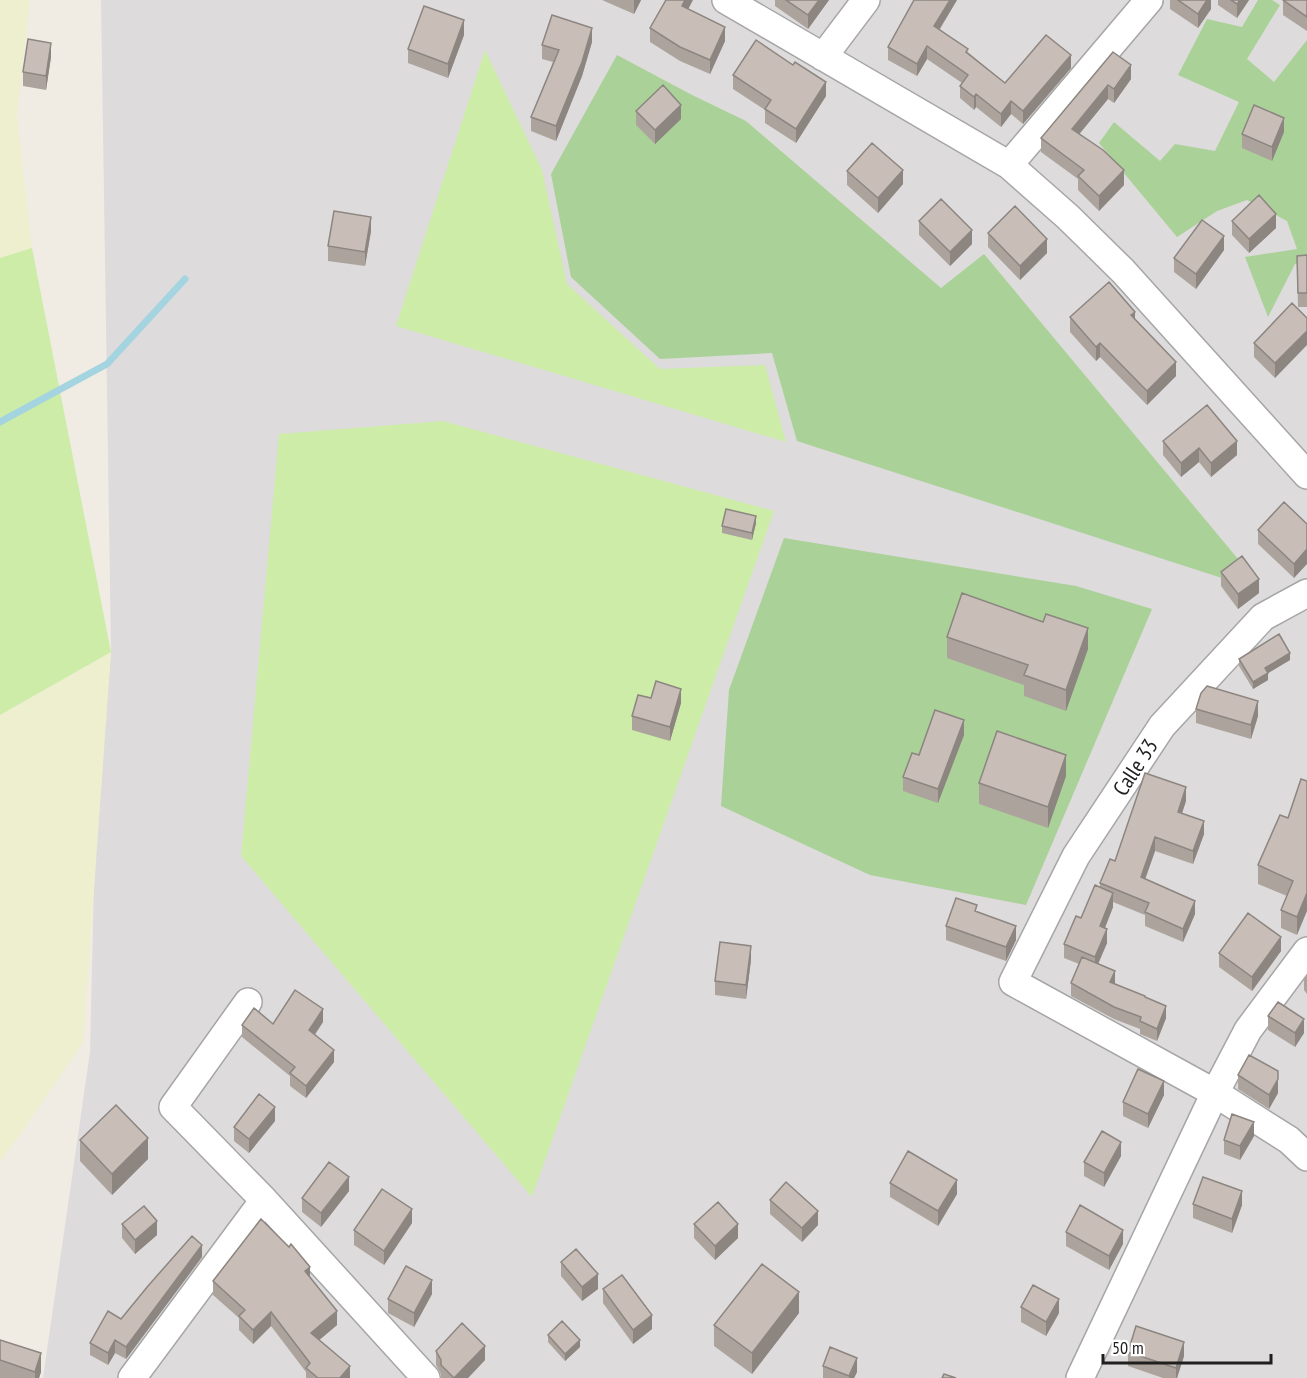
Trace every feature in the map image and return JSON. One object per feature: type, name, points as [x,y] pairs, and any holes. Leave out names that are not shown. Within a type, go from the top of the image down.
[{"type":"street","points":[[726,0],[1009,165],[1068,217],[1123,272],[1307,475]]},
{"type":"street","points":[[823,57],[866,0]]},
{"type":"street","points":[[1009,165],[1149,0]]},
{"type":"street","name":"Calle 33","points":[[1215,1093],[1013,982],[1076,856],[1162,726],[1263,617],[1307,592]]},
{"type":"street","points":[[1080,1378],[1215,1093],[1248,1030],[1307,951]]},
{"type":"street","points":[[248,1002],[173,1107],[264,1200],[426,1378]]},
{"type":"street","points":[[1215,1093],[1289,1140],[1307,1157]]},
{"type":"street","points":[[132,1378],[264,1200]]},
{"type":"shaded area","points":[[101,0],[1307,0],[1307,1378],[43,1378],[90,1052],[95,838],[111,652]]},
{"type":"green space","points":[[0,0],[30,0],[17,115],[32,248],[0,258]]},
{"type":"green space","points":[[1258,0],[1272,0],[1280,5],[1247,59],[1274,82],[1307,40],[1307,264],[1295,264],[1268,317],[1245,257],[1297,249],[1287,221],[1247,200],[1217,211],[1177,237],[1099,143],[1114,122],[1160,161],[1175,144],[1215,151],[1239,102],[1178,75],[1207,19],[1242,27]]},
{"type":"green space","points":[[485,50],[542,170],[567,284],[660,369],[765,365],[786,442],[396,326]]},
{"type":"green space","points":[[617,55],[746,121],[941,288],[984,254],[1238,559],[1225,579],[797,441],[772,353],[660,359],[571,277],[551,174]]},
{"type":"green space","points":[[32,248],[111,652],[0,715],[0,258]]},
{"type":"green space","points":[[443,421],[774,511],[532,1197],[241,856],[279,434]]},
{"type":"green space","points":[[784,538],[1076,586],[1152,609],[1026,905],[870,875],[721,806],[729,690]]},
{"type":"green space","points":[[111,652],[83,1043],[0,1163],[0,715]]},
{"type":"building","points":[[666,0],[685,0],[682,6],[725,27],[710,60],[680,47],[650,28]]},
{"type":"building","points":[[786,0],[819,0],[808,15]]},
{"type":"building","points":[[914,0],[950,0],[934,26],[968,49],[966,52],[1005,83],[1046,35],[1071,55],[1023,111],[1011,101],[1001,114],[976,94],[974,97],[960,86],[968,75],[927,46],[917,64],[888,47]]},
{"type":"building","points":[[1178,0],[1207,0],[1198,14]]},
{"type":"building","points":[[1283,0],[1307,0],[1307,17]]},
{"type":"building","points":[[424,6],[464,20],[448,64],[408,49]]},
{"type":"building","points":[[552,15],[592,28],[582,62],[556,126],[531,117],[559,50],[542,45]]},
{"type":"building","points":[[28,39],[51,43],[46,76],[23,72]]},
{"type":"building","points":[[756,40],[793,65],[795,62],[826,82],[796,129],[765,109],[771,100],[733,75]]},
{"type":"building","points":[[1113,52],[1131,65],[1114,89],[1108,85],[1072,129],[1103,150],[1124,170],[1099,196],[1078,176],[1084,170],[1041,138]]},
{"type":"building","points":[[663,85],[681,105],[655,130],[636,111]]},
{"type":"building","points":[[1254,105],[1284,118],[1272,147],[1242,134]]},
{"type":"building","points":[[872,143],[903,170],[878,198],[847,171]]},
{"type":"building","points":[[1259,195],[1276,214],[1249,239],[1232,221]]},
{"type":"building","points":[[941,199],[972,230],[950,252],[919,221]]},
{"type":"building","points":[[1015,206],[1047,239],[1020,266],[988,233]]},
{"type":"building","points":[[334,211],[371,217],[365,252],[328,246]]},
{"type":"building","points":[[1202,220],[1224,236],[1196,274],[1174,258]]},
{"type":"building","points":[[1307,255],[1307,293],[1298,293],[1297,256]]},
{"type":"building","points":[[1109,282],[1135,312],[1131,315],[1176,362],[1147,391],[1100,343],[1096,347],[1070,317]]},
{"type":"building","points":[[1292,303],[1307,318],[1307,331],[1275,363],[1254,343]]},
{"type":"building","points":[[1207,405],[1237,441],[1211,463],[1199,448],[1181,463],[1163,441]]},
{"type":"building","points":[[1284,502],[1307,524],[1307,549],[1294,564],[1258,530]]},
{"type":"building","points":[[726,509],[756,516],[752,533],[722,526]]},
{"type":"building","points":[[1242,556],[1259,579],[1238,594],[1221,572]]},
{"type":"building","points":[[962,593],[1043,622],[1046,614],[1088,628],[1066,690],[1024,675],[1028,665],[947,637]]},
{"type":"building","points":[[1279,634],[1290,653],[1265,668],[1268,673],[1253,682],[1239,659]]},
{"type":"building","points":[[656,681],[681,689],[670,727],[632,716],[638,695],[651,698]]},
{"type":"building","points":[[1207,686],[1258,701],[1251,725],[1196,709],[1201,693]]},
{"type":"building","points":[[935,710],[964,720],[938,789],[903,777],[912,753],[919,755]]},
{"type":"building","points":[[997,731],[1066,755],[1048,807],[979,783]]},
{"type":"building","points":[[1145,773],[1186,787],[1178,812],[1204,821],[1193,851],[1155,837],[1141,877],[1195,901],[1183,929],[1145,912],[1149,903],[1100,883],[1110,859],[1115,861]]},
{"type":"building","points":[[1301,779],[1307,781],[1307,893],[1297,917],[1281,910],[1293,881],[1258,865],[1280,815],[1288,818]]},
{"type":"building","points":[[1095,885],[1113,893],[1100,926],[1107,929],[1095,957],[1064,944],[1076,916],[1081,918]]},
{"type":"building","points":[[956,898],[977,905],[975,911],[1016,926],[1006,947],[946,926]]},
{"type":"building","points":[[1248,913],[1281,937],[1252,977],[1219,953]]},
{"type":"building","points":[[720,942],[751,946],[746,985],[715,981]]},
{"type":"building","points":[[1082,957],[1115,971],[1110,982],[1166,1006],[1157,1029],[1140,1021],[1141,1017],[1114,1007],[1071,983]]},
{"type":"building","points":[[295,990],[323,1009],[309,1030],[334,1050],[306,1086],[290,1073],[295,1067],[242,1025],[254,1008],[273,1024]]},
{"type":"building","points":[[1278,1002],[1304,1019],[1295,1033],[1268,1016]]},
{"type":"building","points":[[1249,1055],[1278,1071],[1278,1079],[1269,1095],[1238,1075]]},
{"type":"building","points":[[1138,1069],[1164,1081],[1148,1114],[1123,1102]]},
{"type":"building","points":[[259,1094],[275,1107],[249,1139],[234,1127]]},
{"type":"building","points":[[116,1105],[148,1138],[112,1174],[80,1140]]},
{"type":"building","points":[[1232,1114],[1254,1122],[1240,1146],[1224,1140]]},
{"type":"building","points":[[1102,1131],[1121,1142],[1104,1173],[1084,1162]]},
{"type":"building","points":[[908,1151],[957,1180],[938,1211],[890,1183]]},
{"type":"building","points":[[329,1162],[349,1177],[321,1213],[302,1198]]},
{"type":"building","points":[[1203,1177],[1242,1191],[1232,1219],[1193,1204]]},
{"type":"building","points":[[786,1182],[818,1211],[802,1228],[770,1200]]},
{"type":"building","points":[[382,1189],[412,1209],[384,1251],[354,1230]]},
{"type":"building","points":[[718,1202],[738,1224],[715,1246],[694,1224]]},
{"type":"building","points":[[1080,1205],[1123,1230],[1109,1256],[1066,1232]]},
{"type":"building","points":[[144,1206],[157,1221],[135,1240],[122,1224]]},
{"type":"building","points":[[261,1219],[289,1247],[291,1244],[310,1267],[305,1271],[337,1311],[311,1333],[350,1366],[340,1378],[318,1378],[306,1368],[310,1363],[271,1312],[253,1330],[239,1316],[245,1310],[213,1281]]},
{"type":"building","points":[[192,1236],[202,1245],[126,1347],[115,1340],[108,1353],[90,1343],[108,1311],[121,1319]]},
{"type":"building","points":[[576,1249],[598,1274],[582,1287],[561,1262]]},
{"type":"building","points":[[762,1264],[799,1292],[752,1353],[714,1325]]},
{"type":"building","points":[[406,1266],[432,1280],[414,1313],[388,1299]]},
{"type":"building","points":[[622,1275],[652,1315],[633,1330],[603,1289]]},
{"type":"building","points":[[1033,1285],[1059,1299],[1046,1322],[1021,1307]]},
{"type":"building","points":[[562,1321],[580,1340],[565,1354],[548,1335]]},
{"type":"building","points":[[462,1323],[485,1346],[454,1378],[441,1365],[436,1351]]},
{"type":"building","points":[[1136,1326],[1184,1342],[1176,1368],[1128,1352]]},
{"type":"building","points":[[0,1340],[41,1353],[35,1372],[0,1360]]},
{"type":"building","points":[[830,1347],[857,1358],[849,1376],[823,1366]]},
{"type":"building","points":[[944,1374],[956,1378],[942,1378]]},
{"type":"waterway","points":[[0,422],[107,364],[185,279]]}]
